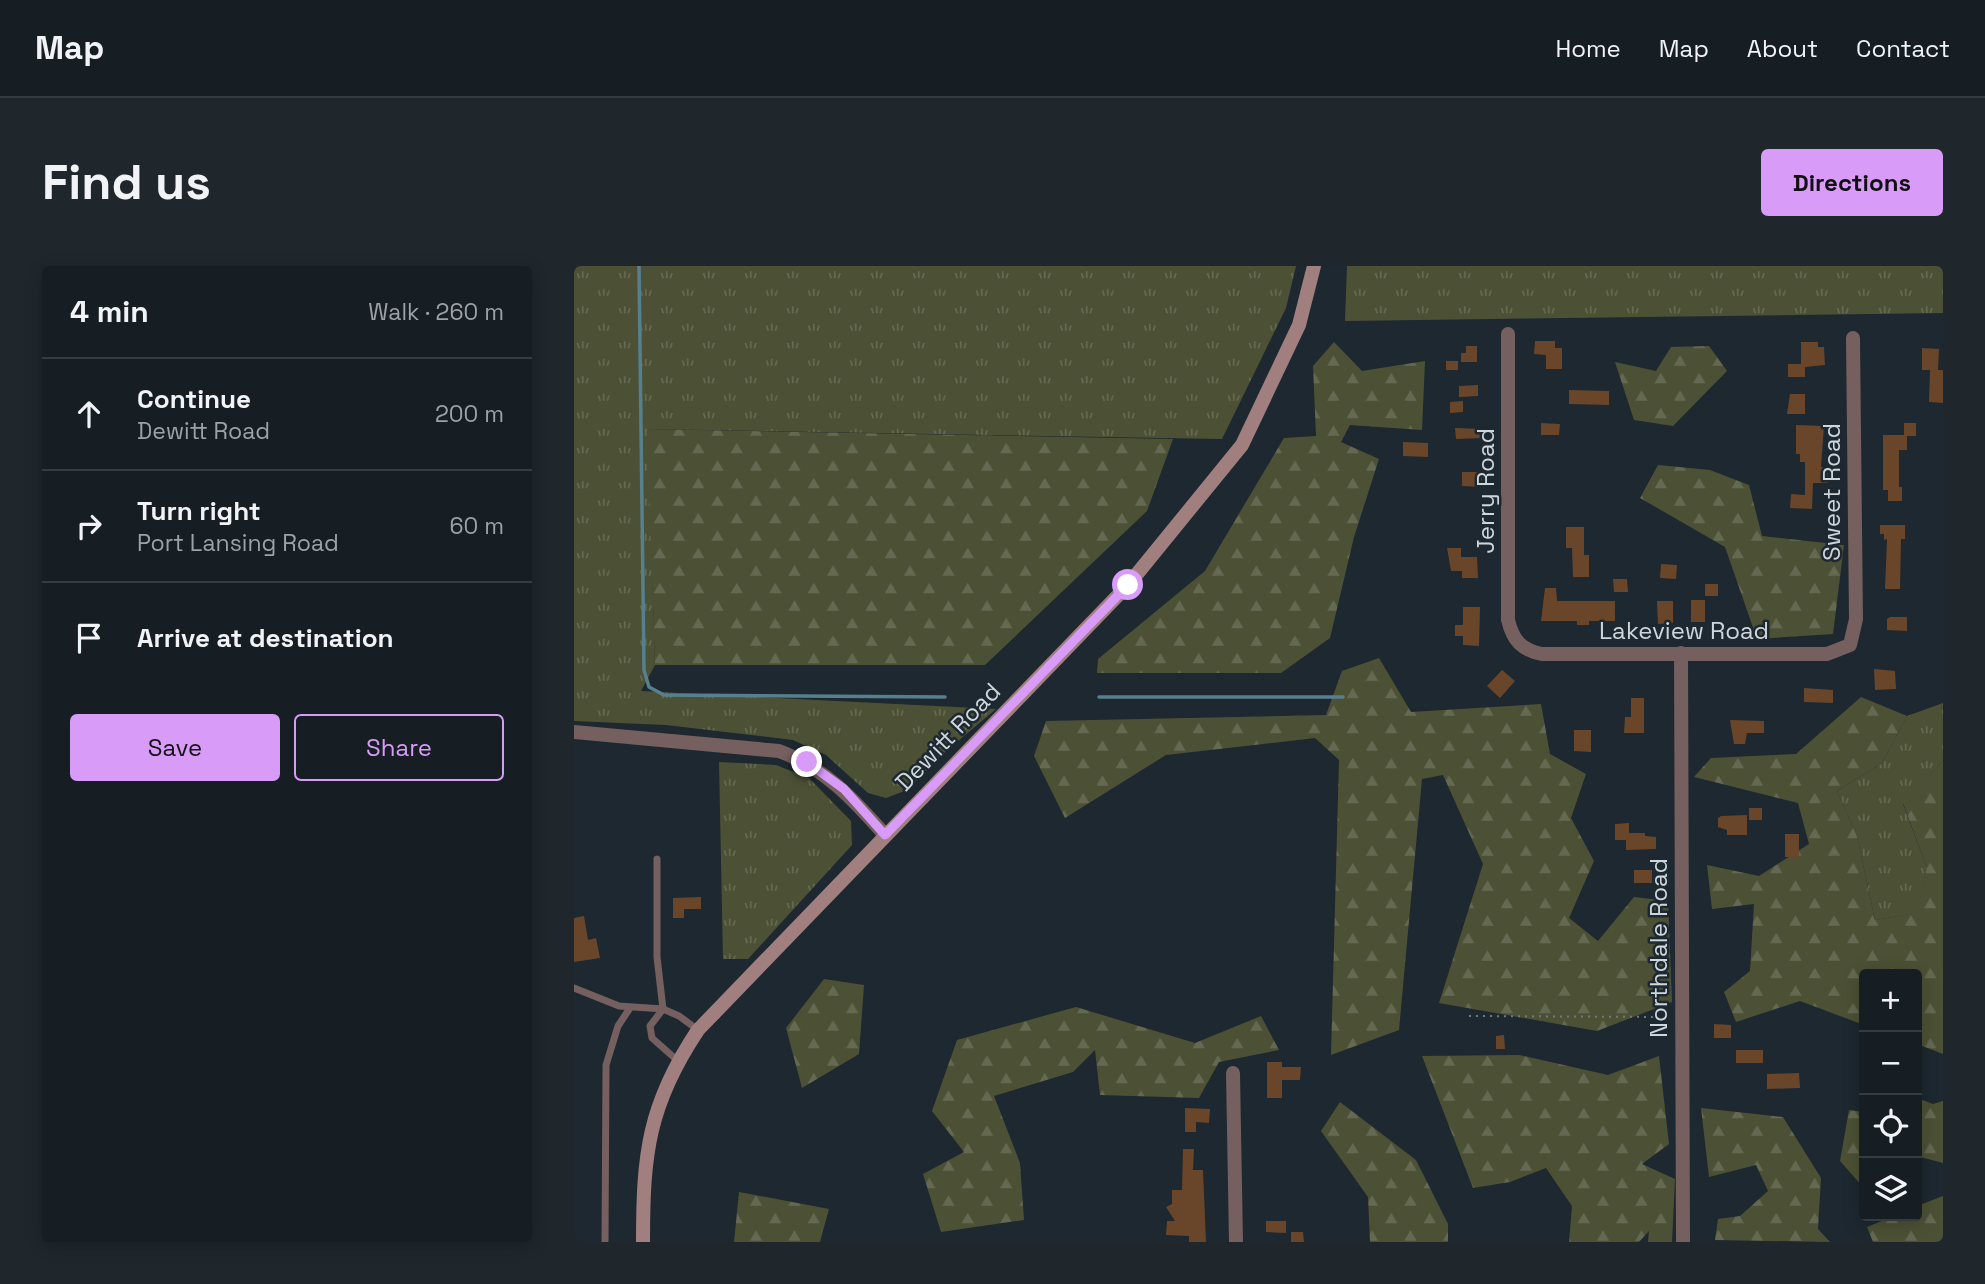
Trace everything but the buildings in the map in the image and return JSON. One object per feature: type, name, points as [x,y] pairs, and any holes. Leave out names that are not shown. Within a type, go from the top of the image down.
[{"type":"street","name":"Dewitt Road","points":[[643,1242],[643,1178],[654,1113],[678,1061],[698,1030],[1128,585],[1242,445],[1299,325],[1314,266]]},
{"type":"street","name":"Jerry Road","points":[[1508,334],[1508,620],[1518,644]]},
{"type":"street","name":"Sweet Road","points":[[1850,645],[1856,619],[1853,338]]},
{"type":"street","name":"Lakeview Road","points":[[1518,644],[1528,651],[1542,654],[1827,654],[1850,645]]},
{"type":"street","name":"Northdale Road","points":[[1681,653],[1683,1242]]},
{"type":"street","points":[[574,732],[779,751],[807,762],[844,789],[885,835]]},
{"type":"street","points":[[1233,1073],[1236,1242]]},
{"type":"lane","points":[[657,859],[657,957],[663,1009],[650,1026],[652,1038],[678,1061]]},
{"type":"lane","points":[[574,988],[630,1008],[663,1009],[679,1016],[698,1030]]},
{"type":"lane","points":[[605,1242],[606,1065],[618,1026],[630,1008]]},
{"type":"path","points":[[1469,1016],[1682,1017]]},
{"type":"green space","points":[[574,266],[1296,266],[1286,308],[1222,439],[648,429],[655,665],[641,691],[996,709],[945,752],[907,790],[886,798],[868,793],[826,755],[793,740],[666,725],[574,721]]},
{"type":"green space","points":[[1347,266],[1943,266],[1943,313],[1345,321]]},
{"type":"green space","points":[[1334,342],[1362,371],[1425,361],[1422,430],[1350,425],[1341,442],[1379,459],[1354,537],[1330,638],[1281,673],[1097,673],[1098,659],[1205,571],[1284,438],[1316,436],[1313,366]]},
{"type":"green space","points":[[1709,346],[1727,371],[1673,426],[1634,420],[1615,362],[1656,371],[1671,347]]},
{"type":"green space","points":[[647,429],[1173,439],[1147,511],[985,665],[655,665]]},
{"type":"green space","points":[[1658,465],[1710,470],[1749,485],[1762,536],[1844,545],[1833,634],[1757,639],[1725,547],[1640,498]]},
{"type":"green space","points":[[1379,658],[1411,712],[1541,704],[1550,754],[1586,774],[1571,818],[1594,861],[1569,918],[1598,941],[1634,897],[1668,901],[1672,1002],[1597,1031],[1439,1003],[1483,864],[1443,775],[1422,779],[1399,1030],[1331,1055],[1339,760],[1315,738],[1166,755],[1065,818],[1034,756],[1046,721],[1326,715],[1342,671]]},
{"type":"green space","points":[[1861,697],[1907,716],[1882,763],[1837,791],[1857,836],[1875,920],[1915,913],[1927,868],[1903,803],[1943,761],[1943,1054],[1922,1046],[1922,969],[1859,969],[1859,1023],[1800,1001],[1736,1022],[1724,992],[1750,971],[1754,904],[1712,909],[1707,865],[1759,876],[1809,844],[1798,803],[1694,777],[1711,758],[1796,754]]},
{"type":"green space","points":[[1943,703],[1943,761],[1903,804],[1927,868],[1916,913],[1875,920],[1857,836],[1837,791],[1882,763],[1907,716]]},
{"type":"green space","points":[[719,762],[776,765],[809,778],[851,821],[852,845],[748,959],[723,959]]},
{"type":"green space","points":[[824,979],[864,985],[859,1054],[802,1088],[786,1028]]},
{"type":"green space","points":[[1076,1007],[1195,1043],[1261,1016],[1279,1050],[1219,1062],[1199,1098],[1100,1095],[1095,1050],[1073,1072],[994,1096],[1020,1163],[1024,1220],[941,1232],[923,1174],[964,1152],[932,1111],[957,1040]]},
{"type":"green space","points":[[1519,1055],[1608,1075],[1659,1056],[1669,1144],[1642,1164],[1675,1179],[1672,1242],[1648,1242],[1649,1231],[1639,1242],[1569,1242],[1572,1206],[1546,1168],[1510,1182],[1473,1188],[1422,1056]]},
{"type":"green space","points":[[1922,1100],[1933,1104],[1943,1101],[1943,1163],[1922,1157]]},
{"type":"green space","points":[[1340,1102],[1416,1160],[1448,1224],[1448,1242],[1370,1242],[1368,1197],[1321,1131]]},
{"type":"green space","points":[[1701,1108],[1783,1117],[1821,1178],[1818,1229],[1830,1242],[1715,1240],[1718,1219],[1740,1216],[1768,1191],[1756,1165],[1709,1177]]},
{"type":"green space","points":[[1849,1110],[1859,1111],[1859,1182],[1840,1161]]},
{"type":"green space","points":[[739,1192],[829,1209],[820,1242],[734,1242]]},
{"type":"green space","points":[[1943,1196],[1943,1242],[1873,1242],[1867,1227],[1882,1221],[1922,1221],[1922,1204]]},
{"type":"waterway","points":[[639,266],[644,670],[649,687],[664,695],[945,697]]},
{"type":"waterway","points":[[1099,697],[1343,697]]},
{"type":"route","points":[[807,762],[844,789],[885,835],[1128,585]]}]
